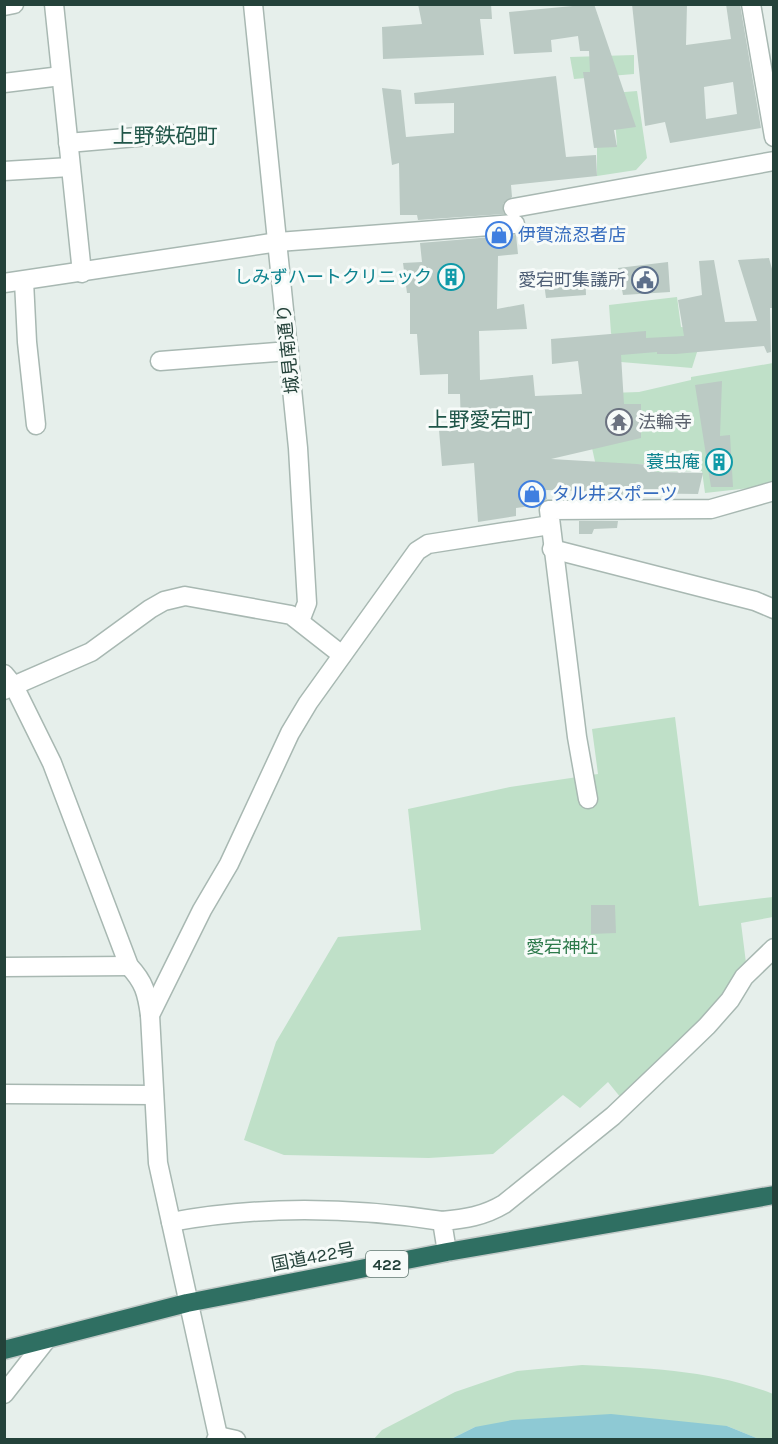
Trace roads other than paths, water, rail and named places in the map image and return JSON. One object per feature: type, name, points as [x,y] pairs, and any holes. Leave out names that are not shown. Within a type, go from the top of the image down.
[{"type":"highway","name":"国道422号","points":[[4,1350],[188,1303],[447,1252],[774,1195]]},
{"type":"street","points":[[4,6],[14,4]]},
{"type":"street","points":[[54,4],[82,273]]},
{"type":"street","name":"城見南通り","points":[[252,4],[298,448],[307,603],[300,621]]},
{"type":"street","points":[[751,4],[774,137]]},
{"type":"street","points":[[4,82],[62,76]]},
{"type":"street","points":[[68,143],[171,134]]},
{"type":"street","points":[[4,283],[278,242],[514,216],[774,161]]},
{"type":"street","points":[[4,171],[70,167]]},
{"type":"street","points":[[24,281],[27,342],[36,426]]},
{"type":"street","points":[[160,361],[289,351]]},
{"type":"street","points":[[588,799],[552,549],[549,510],[711,510],[774,491]]},
{"type":"street","points":[[150,1015],[202,910],[229,864],[290,733],[342,655],[417,551],[428,544],[550,525]]},
{"type":"street","points":[[552,549],[754,601],[774,609]]},
{"type":"street","points":[[236,1440],[217,1438],[158,1163],[147,991],[142,980],[129,966],[52,763],[8,684],[91,652],[150,609],[164,601],[185,596],[291,615],[342,655]]},
{"type":"street","points":[[171,1222],[267,1209],[354,1209],[442,1221],[470,1218],[490,1212],[504,1204],[613,1116],[707,1026],[730,1000],[744,977],[774,948]]},
{"type":"street","points":[[4,967],[129,966]]},
{"type":"street","points":[[4,1094],[154,1095]]},
{"type":"street","points":[[442,1221],[447,1252]]},
{"type":"street","points":[[4,1394],[47,1339]]},
{"type":"water","points":[[611,1414],[727,1426],[759,1439],[451,1439],[475,1427],[512,1420]]},
{"type":"place","name":"伊賀流忍者店","points":[[499,235]]},
{"type":"place","name":"しみずハートクリニック","points":[[451,277]]},
{"type":"place","name":"愛宕町集議所","points":[[645,280]]},
{"type":"place","name":"法輪寺","points":[[619,422]]},
{"type":"place","name":"蓑虫庵","points":[[719,462]]},
{"type":"place","name":"タル井スポーツ","points":[[532,494]]},
{"type":"district","name":"上野鉄砲町","points":[[165,136]]},
{"type":"district","name":"上野愛宕町","points":[[480,420]]},
{"type":"park label","name":"愛宕神社","points":[[562,947]]}]
